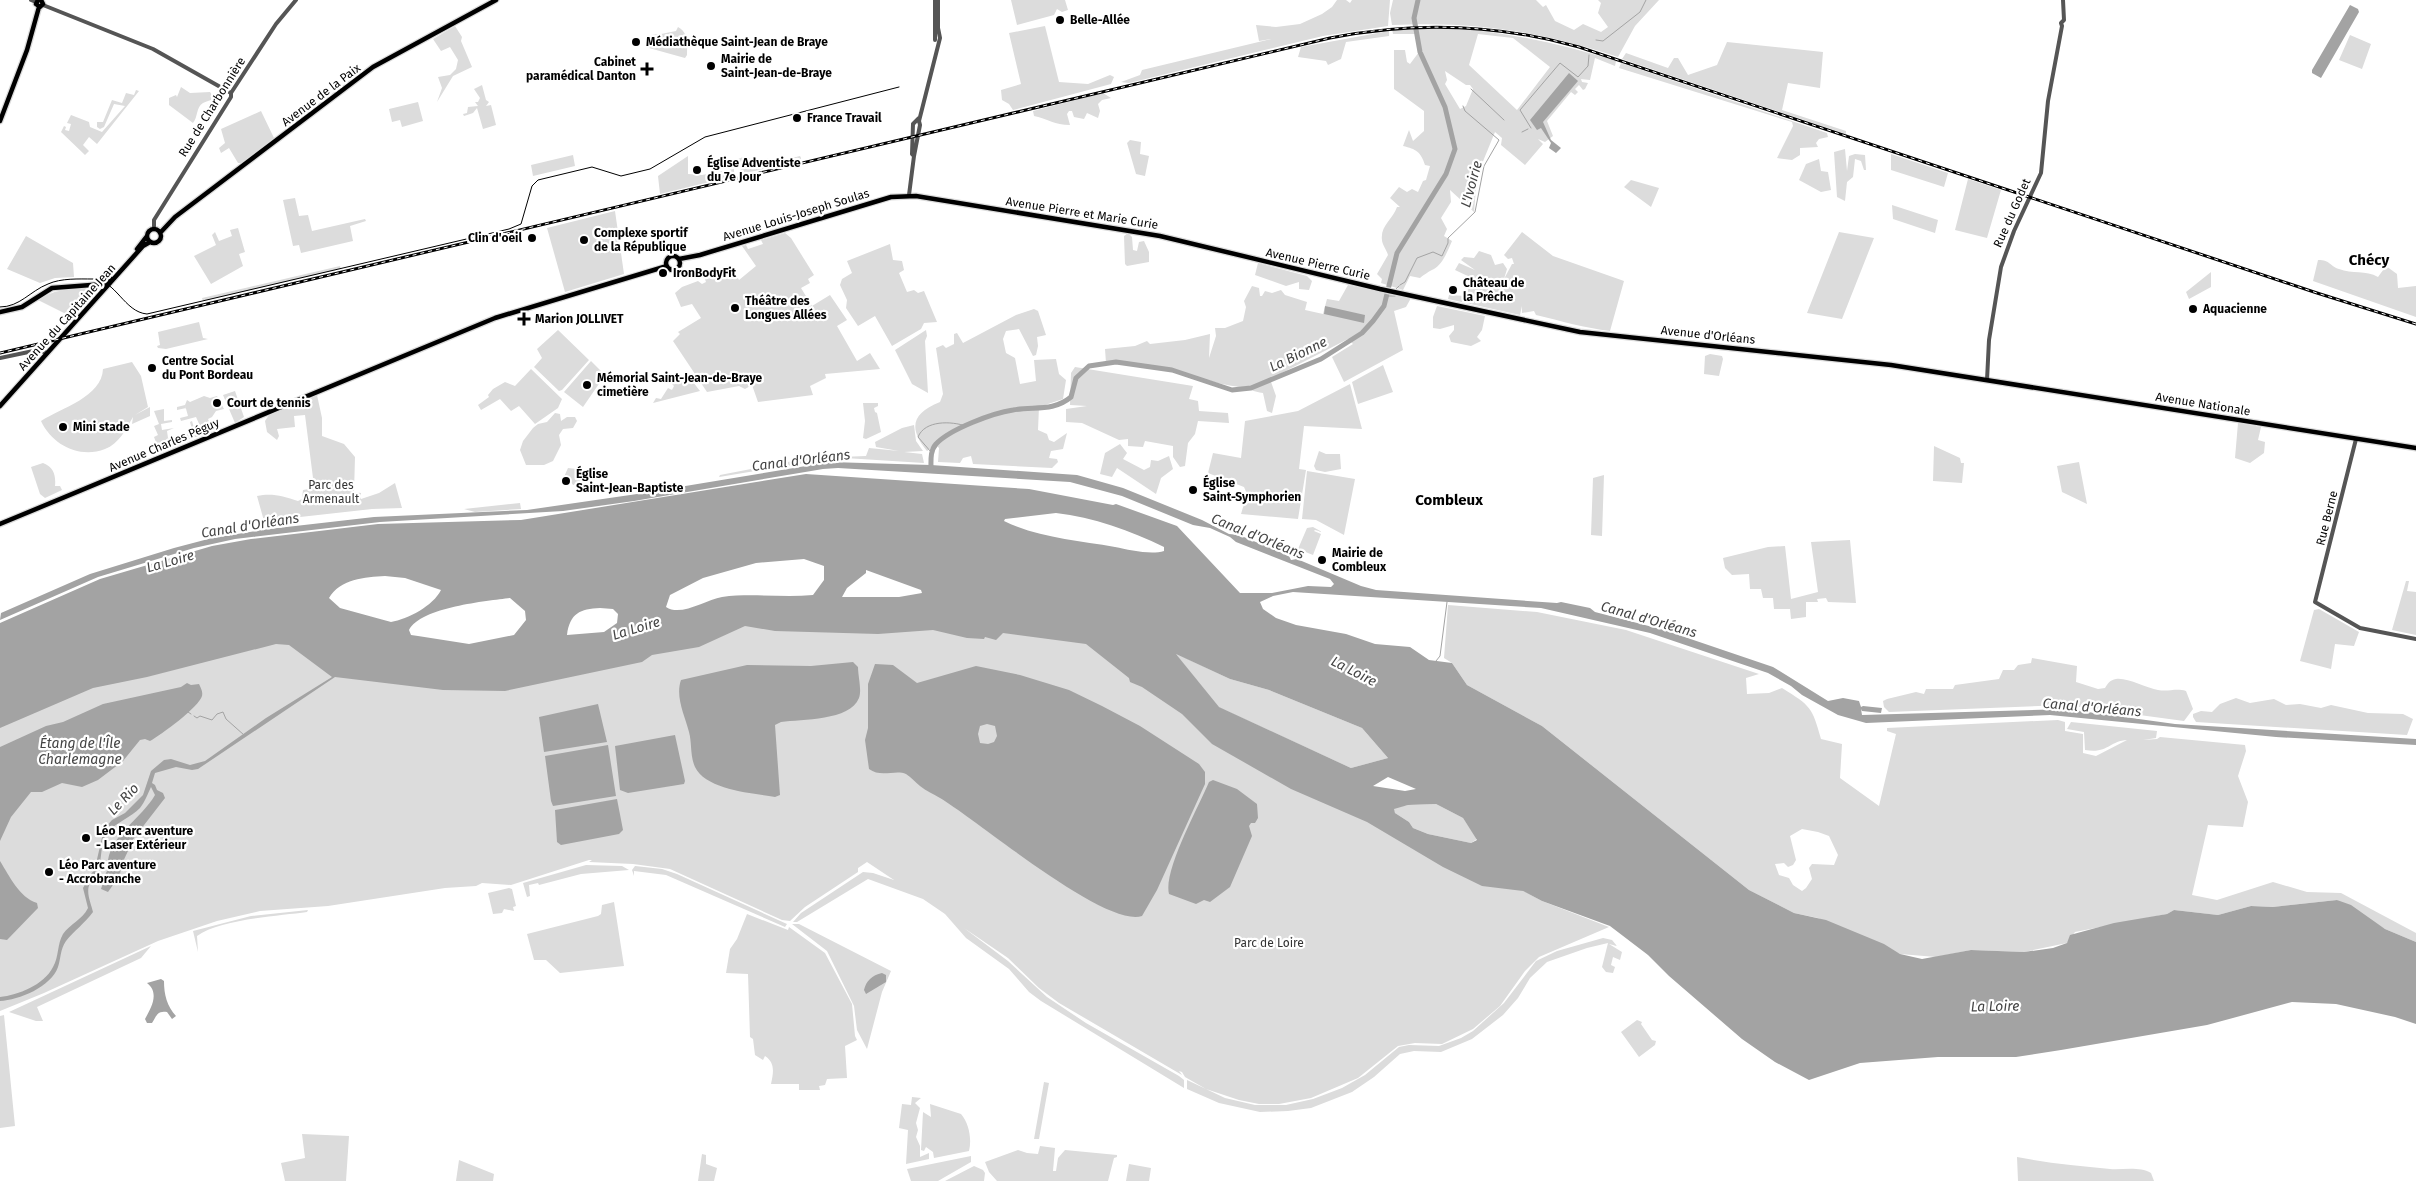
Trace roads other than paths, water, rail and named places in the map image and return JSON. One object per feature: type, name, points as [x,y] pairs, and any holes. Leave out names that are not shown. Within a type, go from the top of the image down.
[{"type":"main road","name":"Avenue de la Paix","points":[[154,230],[175,217],[374,68],[491,1]]},
{"type":"main road","points":[[0,121],[27,50],[39,3]]},
{"type":"main road","name":"Avenue Louis-Joseph Soulas","points":[[680,261],[887,198],[909,195]]},
{"type":"main road","name":"Avenue Pierre et Marie Curie","points":[[909,195],[1160,236],[1250,259]]},
{"type":"main road","name":"Avenue de la Paix","points":[[160,233],[175,217]]},
{"type":"main road","points":[[154,230],[160,233],[159,241],[150,242],[147,236],[150,231],[154,230]]},
{"type":"main road","name":"Avenue du Capitaine Jean","points":[[0,405],[147,236]]},
{"type":"main road","name":"Avenue du Capitaine Jean","points":[[47,353],[105,285],[142,246],[150,242]]},
{"type":"main road","points":[[671,257],[680,261],[679,268],[674,270],[667,264],[671,257]]},
{"type":"main road","name":"Avenue Pierre Curie","points":[[1250,259],[1428,300]]},
{"type":"main road","name":"Avenue Charles Péguy","points":[[0,524],[500,316],[667,264]]},
{"type":"main road","points":[[0,313],[20,310],[51,289],[105,285]]},
{"type":"main road","name":"Avenue d'Orléans","points":[[1428,300],[1580,332],[1869,362],[1987,380]]},
{"type":"main road","name":"Avenue Nationale","points":[[1987,380],[2416,448]]},
{"type":"street","points":[[31,0],[153,49],[231,92]]},
{"type":"street","name":"Rue de Charbonnière","points":[[154,230],[154,220],[231,97],[231,92],[276,24],[296,0]]},
{"type":"street","points":[[909,195],[920,127],[918,121],[931,72],[937,38],[936,0]]},
{"type":"street","name":"Rue du Godet","points":[[1987,380],[1989,340],[2001,267],[2014,231],[2041,173],[2048,101],[2062,26],[2060,23],[2064,20],[2063,0]]},
{"type":"street","points":[[914,156],[912,143],[913,123],[918,121]]},
{"type":"street","points":[[914,127],[920,127]]},
{"type":"street","points":[[0,358],[38,350],[47,353]]},
{"type":"street","name":"Rue Berne","points":[[2356,439],[2326,563],[2314,602],[2360,628],[2416,639]]},
{"type":"water","points":[[2350,5],[2358,9],[2359,12],[2321,78],[2312,73],[2312,70]]},
{"type":"water","points":[[1569,73],[1578,81],[1543,122],[1551,140],[1561,148],[1556,153],[1549,148],[1551,143],[1541,128],[1537,130],[1530,120]]},
{"type":"water","points":[[1325,306],[1365,315],[1364,323],[1324,314]]},
{"type":"water","name":"La Loire","points":[[830,462],[931,465],[1077,475],[1123,488],[1202,520],[1229,534],[1239,535],[1289,556],[1291,560],[1297,559],[1361,586],[1376,590],[1561,602],[1590,608],[1595,612],[1664,630],[1773,667],[1828,701],[1843,698],[1859,701],[1861,707],[1882,708],[1881,713],[1862,711],[1861,709],[1862,715],[2066,709],[2175,724],[2416,739],[2416,745],[2276,737],[2050,715],[1866,723],[1838,715],[1768,673],[1650,633],[1541,608],[1293,592],[1273,596],[1260,602],[1263,609],[1276,618],[1296,625],[1346,634],[1375,644],[1410,647],[1429,660],[1452,663],[1467,685],[1542,726],[1749,890],[1794,913],[1826,920],[1884,944],[1900,954],[1922,959],[1971,950],[2024,952],[2053,948],[2067,943],[2070,935],[2114,923],[2167,914],[2174,910],[2218,915],[2251,906],[2273,907],[2337,900],[2351,905],[2385,929],[2416,942],[2416,1024],[2395,1017],[2336,1004],[2292,1002],[2207,1025],[2061,1050],[2016,1057],[1938,1057],[1860,1063],[1809,1080],[1775,1062],[1742,1039],[1669,976],[1648,955],[1610,926],[1542,901],[1523,891],[1482,886],[1443,867],[1367,822],[1291,789],[1212,744],[1182,714],[1142,687],[1130,682],[1129,678],[1086,644],[1003,633],[996,640],[985,637],[984,639],[967,638],[933,630],[878,634],[775,631],[745,626],[699,647],[652,655],[642,662],[505,691],[443,690],[335,677],[198,769],[192,770],[176,767],[155,773],[152,783],[157,790],[163,793],[165,798],[134,838],[121,866],[120,875],[108,892],[101,889],[103,883],[95,877],[91,881],[88,894],[93,912],[64,944],[58,967],[54,974],[49,981],[34,991],[16,998],[0,1001],[0,997],[15,994],[37,984],[49,973],[55,963],[63,934],[83,916],[88,908],[83,888],[95,868],[104,829],[112,820],[125,813],[143,795],[151,771],[164,760],[171,759],[190,765],[205,761],[266,718],[332,677],[289,645],[276,644],[147,677],[93,688],[0,728],[0,623],[100,579],[212,546],[251,539],[378,524],[521,520],[806,474],[1029,489],[1116,504],[1177,526],[1240,593],[1272,593],[1308,586],[1331,587],[1334,584],[1330,579],[1236,542],[1230,537],[1210,528],[1193,525],[1122,496],[1070,482],[838,468],[563,511],[380,522],[235,539],[194,548],[98,577],[0,620],[1,613],[90,574],[212,538],[269,529],[374,517],[527,510]],"holes":[[[1056,513],[1070,515],[1098,521],[1125,530],[1164,547],[1164,551],[1140,552],[1058,538],[1017,527],[1004,521],[1005,519]],[[804,559],[824,566],[824,580],[813,595],[733,596],[722,597],[686,609],[672,610],[666,607],[670,595],[703,578],[756,563]],[[866,570],[921,590],[922,593],[899,597],[842,597],[847,588],[866,573]],[[385,576],[405,578],[441,590],[432,601],[419,611],[391,622],[340,608],[329,598],[340,587],[354,580]],[[510,598],[525,611],[526,620],[514,635],[469,644],[411,635],[409,630],[416,622],[427,616],[455,606]],[[613,609],[618,614],[617,623],[604,632],[567,635],[573,617],[587,610]],[[1176,654],[1230,679],[1269,690],[1362,728],[1388,758],[1351,768],[1219,707]],[[1388,777],[1416,789],[1405,791],[1373,786]],[[151,787],[155,795],[115,842],[108,860],[111,864],[102,880],[97,874],[105,837],[112,828],[140,808]],[[1436,804],[1463,818],[1477,840],[1471,843],[1428,834],[1413,828],[1409,822],[1395,813],[1394,809],[1408,805]]]},
{"type":"water","points":[[853,662],[858,667],[860,691],[859,698],[854,706],[836,715],[824,718],[781,722],[775,725],[780,795],[775,797],[754,794],[719,786],[701,775],[695,767],[689,732],[680,700],[679,686],[681,680],[747,665],[811,666]]},
{"type":"water","points":[[875,664],[893,665],[917,683],[976,666],[1020,675],[1069,690],[1102,706],[1140,726],[1199,764],[1205,772],[1205,784],[1157,890],[1142,916],[1124,915],[1100,906],[1072,890],[958,810],[922,788],[906,774],[898,772],[878,773],[869,769],[865,740],[868,728],[868,684]],"holes":[[[987,724],[995,726],[997,736],[994,742],[988,744],[980,743],[978,734],[980,726]]]},
{"type":"water","name":"Étang de l'Île Charlemagne","points":[[187,683],[191,685],[199,684],[202,696],[194,707],[179,720],[150,741],[140,740],[123,761],[98,780],[82,787],[62,783],[42,792],[31,792],[11,817],[0,841],[0,747],[46,726],[63,722],[103,704],[181,687]]},
{"type":"water","points":[[598,704],[607,742],[544,752],[539,717]]},
{"type":"water","points":[[675,735],[685,781],[684,784],[628,793],[620,790],[615,746]]},
{"type":"water","points":[[608,745],[616,796],[553,806],[545,756]]},
{"type":"water","points":[[1213,780],[1237,789],[1257,804],[1258,818],[1255,823],[1251,823],[1249,826],[1252,836],[1230,887],[1210,902],[1204,900],[1196,904],[1169,894],[1169,884],[1171,870],[1183,838],[1209,782]]},
{"type":"water","points":[[617,799],[623,830],[619,834],[561,845],[557,842],[555,810]]},
{"type":"water","points":[[0,861],[15,886],[25,896],[37,903],[38,908],[7,940],[0,939]]},
{"type":"water","points":[[882,973],[886,975],[886,982],[866,994],[864,990],[868,981],[875,975]]},
{"type":"water","points":[[161,979],[164,981],[165,996],[168,1004],[176,1016],[172,1019],[167,1012],[161,1012],[157,1014],[152,1023],[147,1023],[145,1019],[154,996],[151,987],[147,983]]},
{"type":"waterway","name":"La Bionne","points":[[931,469],[933,450],[936,444],[943,438],[961,427],[994,414],[1021,409],[1050,407],[1064,402],[1071,397],[1076,378],[1089,366],[1116,362],[1172,370],[1232,390],[1251,388],[1321,359],[1362,333],[1384,306],[1397,253],[1446,174],[1455,149],[1445,107],[1420,52],[1414,18],[1418,0]]},
{"type":"waterway","name":"L'Ivoirie","points":[[1596,40],[1603,41],[1640,12],[1646,0]]},
{"type":"waterway","name":"L'Ivoirie","points":[[1531,128],[1520,110],[1560,63],[1578,77],[1588,66],[1589,55]]},
{"type":"waterway","points":[[1471,89],[1504,120]]},
{"type":"waterway","name":"L'Ivoirie","points":[[1400,285],[1405,282],[1417,258],[1433,252],[1442,256],[1448,243],[1448,238],[1475,212],[1484,166],[1499,140],[1465,111],[1463,106]]},
{"type":"waterway","name":"L'Ivoirie","points":[[1522,132],[1528,129]]},
{"type":"waterway","name":"L'Ivoirie","points":[[1396,289],[1399,286]]},
{"type":"waterway","name":"L'Ivoirie","points":[[1386,296],[1395,296]]},
{"type":"waterway","points":[[931,452],[918,437],[926,427],[939,423],[953,423],[966,426]]},
{"type":"waterway","points":[[1436,661],[1440,656],[1447,602]]},
{"type":"waterway","points":[[194,716],[212,720],[217,714],[223,712],[226,719],[244,735]]},
{"type":"tram line","points":[[0,307],[19,302],[53,282],[70,279],[93,279],[108,285],[132,308],[147,314],[509,229],[521,224],[532,186],[538,180],[592,167],[621,176],[650,169],[705,137],[899,87]]},
{"type":"railway","points":[[0,353],[1330,38],[1393,29],[1424,27],[1486,30],[1548,39],[1579,47],[2317,293],[2416,324]]},
{"type":"place","name":"Belle-Allée","points":[[1060,20]]},
{"type":"place","name":"Médiathèque Saint-Jean de Braye","points":[[636,42]]},
{"type":"place","name":"Mairie de Saint-Jean-de-Braye","points":[[711,66]]},
{"type":"place","name":"Cabinet paramédical Danton","points":[[647,69]]},
{"type":"place","name":"France Travail","points":[[797,118]]},
{"type":"place","name":"Église Adventiste du 7e Jour","points":[[697,170]]},
{"type":"place","name":"Clin d'oeil","points":[[532,238]]},
{"type":"place","name":"Complexe sportif de la République","points":[[584,240]]},
{"type":"place","name":"IronBodyFit","points":[[663,273]]},
{"type":"place","name":"Château de la Prêche","points":[[1453,290]]},
{"type":"place","name":"Théâtre des Longues Allées","points":[[735,308]]},
{"type":"place","name":"Aquacienne","points":[[2193,309]]},
{"type":"place","name":"Marion JOLLIVET","points":[[524,319]]},
{"type":"place","name":"Centre Social du Pont Bordeau","points":[[152,368]]},
{"type":"place","name":"Mémorial Saint-Jean-de-Braye cimetière","points":[[587,385]]},
{"type":"place","name":"Court de tennis","points":[[217,403]]},
{"type":"place","name":"Mini stade","points":[[63,427]]},
{"type":"place","name":"Église Saint-Jean-Baptiste","points":[[566,481]]},
{"type":"place","name":"Église Saint-Symphorien","points":[[1193,490]]},
{"type":"place","name":"Mairie de Combleux","points":[[1322,560]]},
{"type":"place","name":"Léo Parc aventure - Laser Extérieur","points":[[86,838]]},
{"type":"place","name":"Léo Parc aventure - Accrobranche","points":[[49,872]]},
{"type":"district","name":"Chécy","points":[[2369,260]]},
{"type":"district","name":"Combleux","points":[[1449,500]]},
{"type":"water label","name":"Canal d'Orléans","points":[[801,460]]},
{"type":"water label","name":"Canal d'Orléans","points":[[250,525]]},
{"type":"water label","name":"Canal d'Orléans","points":[[1258,536]]},
{"type":"water label","name":"Canal d'Orléans","points":[[1649,619]]},
{"type":"water label","name":"Canal d'Orléans","points":[[2092,707]]},
{"type":"water label","name":"Le Rio","points":[[123,799]]},
{"type":"park label","name":"Parc des Armenault","points":[[331,492]]},
{"type":"park label","name":"Parc de Loire","points":[[1269,943]]}]
